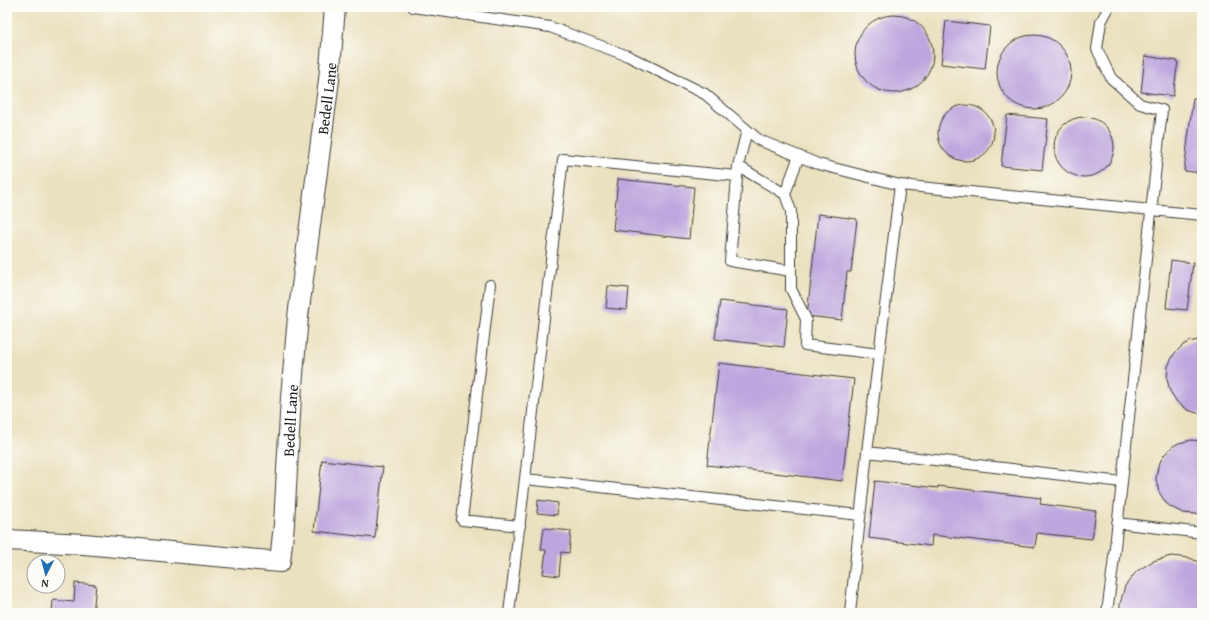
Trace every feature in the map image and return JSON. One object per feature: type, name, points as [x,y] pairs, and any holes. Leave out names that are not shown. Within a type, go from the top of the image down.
[{"type":"street","name":"Bedell Lane","points":[[7,540],[84,544],[280,562],[284,524],[291,397],[298,317],[329,80],[335,7]]},
{"type":"lane","points":[[413,7],[550,27],[628,56],[705,94],[760,140],[818,164],[900,184],[1202,215]]},
{"type":"lane","points":[[1106,613],[1118,523],[1150,210],[1162,110],[1140,104],[1110,78],[1097,49],[1101,22],[1109,7]]},
{"type":"lane","points":[[748,130],[737,171],[730,261],[791,271]]},
{"type":"lane","points":[[799,156],[785,194],[791,211],[791,289],[806,319],[805,345],[879,354]]},
{"type":"lane","points":[[509,613],[563,159],[737,171],[785,194]]},
{"type":"lane","points":[[850,613],[867,452],[900,184]]},
{"type":"lane","points":[[490,285],[462,520],[520,526]]},
{"type":"lane","points":[[867,452],[1122,482]]},
{"type":"lane","points":[[525,479],[860,515]]},
{"type":"lane","points":[[1118,523],[1202,533]]},
{"type":"building","points":[[894,15],[909,18],[922,26],[930,39],[933,54],[930,69],[922,82],[909,90],[894,93],[879,90],[866,82],[858,69],[855,54],[858,39],[866,26],[879,18]]},
{"type":"building","points":[[946,21],[990,26],[985,69],[941,64]]},
{"type":"building","points":[[1027,35],[1041,35],[1055,41],[1065,51],[1071,65],[1069,86],[1065,93],[1055,103],[1041,109],[1027,109],[1013,103],[1003,93],[997,79],[997,65],[1003,51],[1013,41]]},
{"type":"building","points":[[1145,56],[1178,61],[1173,96],[1141,92]]},
{"type":"building","points":[[1193,98],[1202,99],[1202,173],[1184,171]]},
{"type":"building","points":[[966,105],[977,107],[986,113],[992,122],[994,133],[992,144],[986,153],[977,159],[966,161],[955,159],[946,153],[940,144],[938,133],[940,122],[946,113],[955,107]]},
{"type":"building","points":[[1007,115],[1048,119],[1042,170],[1001,166]]},
{"type":"building","points":[[1084,117],[1101,122],[1109,130],[1114,147],[1109,164],[1101,172],[1084,177],[1067,172],[1059,164],[1054,147],[1059,130],[1067,122]]},
{"type":"building","points":[[618,179],[694,187],[689,239],[613,230]]},
{"type":"building","points":[[818,214],[857,219],[851,272],[847,272],[842,320],[807,316]]},
{"type":"building","points":[[1171,260],[1193,263],[1187,310],[1166,308]]},
{"type":"building","points":[[608,286],[629,288],[627,310],[606,308]]},
{"type":"building","points":[[720,301],[788,309],[784,347],[715,339]]},
{"type":"building","points":[[1202,339],[1202,414],[1200,414],[1188,410],[1177,402],[1170,391],[1167,379],[1168,366],[1174,354],[1183,345]]},
{"type":"building","points":[[719,363],[854,379],[842,481],[707,465]]},
{"type":"building","points":[[1191,440],[1202,441],[1202,513],[1196,514],[1183,513],[1166,503],[1159,492],[1156,479],[1158,466],[1164,455],[1173,446]]},
{"type":"building","points":[[322,460],[383,467],[375,538],[314,531]]},
{"type":"building","points":[[875,481],[938,488],[938,486],[1041,498],[1040,504],[1096,511],[1092,539],[1037,533],[1035,547],[932,535],[931,546],[869,538]]},
{"type":"building","points":[[538,500],[558,503],[557,515],[537,513]]},
{"type":"building","points":[[544,528],[571,531],[569,553],[561,552],[559,576],[543,574],[546,550],[541,550]]},
{"type":"building","points":[[1171,556],[1190,558],[1202,564],[1202,613],[1120,613],[1120,604],[1125,586],[1137,571],[1153,561]]},
{"type":"building","points":[[75,583],[96,585],[93,613],[52,613],[53,600],[74,602]]}]
